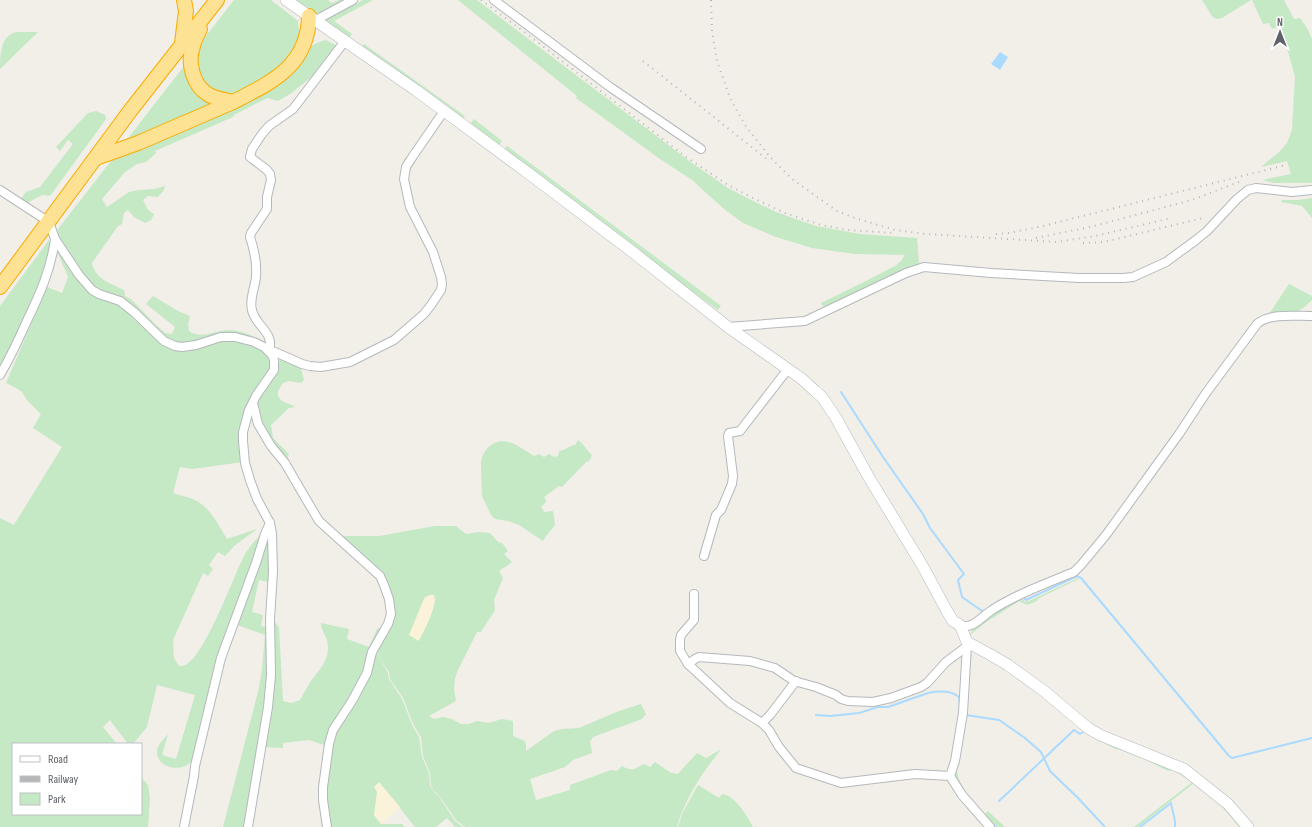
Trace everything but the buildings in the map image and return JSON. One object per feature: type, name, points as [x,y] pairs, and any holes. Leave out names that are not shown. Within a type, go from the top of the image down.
[{"type":"highway","points":[[182,44],[186,11],[184,0]]},
{"type":"highway","points":[[0,287],[182,44],[217,0]]},
{"type":"highway","points":[[208,11],[193,46],[190,58],[193,73],[200,86],[209,95],[233,102]]},
{"type":"highway","points":[[96,158],[138,143],[233,102],[264,86],[290,67],[298,55],[307,36],[312,18]]},
{"type":"street","points":[[286,0],[444,111],[628,248],[728,327],[802,379],[816,391],[836,418],[868,476],[922,565],[953,621],[964,627],[970,626],[979,621],[1001,604],[1074,572],[1106,535],[1179,434],[1206,393],[1257,324],[1262,320],[1269,318],[1312,316]]},
{"type":"street","points":[[312,18],[353,0]]},
{"type":"street","points":[[494,0],[610,87],[702,148]]},
{"type":"street","points":[[248,827],[267,714],[270,686],[270,619],[273,571],[272,534],[270,523],[257,499],[250,480],[243,451],[243,432],[249,410],[256,396],[274,370],[274,360],[269,351],[270,340],[252,313],[251,306],[256,273],[250,237],[251,233],[267,209],[267,197],[271,180],[270,174],[267,170],[250,157],[251,152],[269,126],[293,109],[345,41]]},
{"type":"street","points":[[0,190],[48,222],[55,239],[79,275],[92,290],[120,301],[134,312],[156,335],[169,344],[175,346],[189,346],[221,338],[235,337],[254,342],[269,351],[310,366],[350,362],[394,340],[424,314],[432,305],[441,290],[441,277],[433,252],[410,207],[404,179],[406,167],[444,111]]},
{"type":"street","points":[[728,327],[805,322],[906,273],[924,267],[991,274],[1079,278],[1133,277],[1166,262],[1196,240],[1248,190],[1256,188],[1292,192],[1312,190]]},
{"type":"street","points":[[0,375],[41,292],[51,265],[55,239]]},
{"type":"street","points":[[704,556],[716,515],[721,510],[732,484],[733,476],[728,436],[729,433],[740,431],[788,369]]},
{"type":"street","points":[[253,403],[258,424],[271,446],[285,463],[315,514],[329,530],[380,576],[391,607],[391,614],[388,624],[372,652],[367,673],[352,701],[333,730],[329,744],[323,787],[327,827]]},
{"type":"street","points":[[184,827],[194,776],[194,766],[221,658],[256,563],[264,534],[270,523]]},
{"type":"street","points":[[694,594],[694,620],[681,635],[680,651],[688,664],[730,703],[762,723],[769,730],[779,747],[796,768],[841,783],[915,774],[950,776]]},
{"type":"street","points":[[950,776],[955,761],[963,713],[967,645],[960,625]]},
{"type":"street","points":[[688,664],[694,659],[699,658],[750,660],[775,668],[796,681],[816,686],[836,695],[841,699],[848,701],[881,701],[921,687],[927,683],[946,662],[967,645]]},
{"type":"street","points":[[967,645],[991,655],[1014,670],[1064,706],[1088,728],[1100,735],[1184,769],[1228,804],[1248,827]]},
{"type":"street","points":[[762,723],[796,681]]},
{"type":"street","points":[[950,776],[962,795],[990,827]]},
{"type":"green space","points":[[234,0],[271,0],[298,21],[299,34],[297,43],[290,58],[277,74],[235,96],[220,96],[201,80],[195,50]]},
{"type":"green space","points":[[294,0],[328,0],[332,3],[339,0],[348,0],[317,16]]},
{"type":"green space","points":[[363,0],[373,0],[334,21],[352,34],[349,39],[324,21]]},
{"type":"green space","points":[[458,0],[477,0],[692,163],[728,188],[776,212],[816,226],[860,234],[917,238],[919,263],[917,266],[823,306],[821,303],[895,266],[905,255],[855,254],[812,248],[776,237],[743,223],[724,209],[692,180],[660,159],[576,98],[577,96]]},
{"type":"green space","points":[[1202,0],[1251,0],[1222,18],[1216,19],[1212,16]]},
{"type":"green space","points":[[1252,0],[1284,0],[1294,19],[1300,18],[1312,39],[1312,183],[1274,183],[1262,180],[1291,174],[1287,161],[1261,167],[1287,143],[1292,130],[1295,77],[1281,26],[1272,29],[1269,23],[1263,24]]},
{"type":"green space","points":[[17,32],[38,32],[0,69],[0,58],[4,42],[7,37]]},
{"type":"green space","points":[[326,40],[337,46],[314,75],[290,94],[278,101],[267,98],[234,115],[233,117],[155,151],[156,153],[146,162],[137,164],[125,172],[102,199],[107,207],[129,192],[165,186],[164,190],[158,197],[148,196],[143,200],[148,210],[154,214],[151,220],[145,223],[134,217],[128,210],[124,213],[122,224],[118,226],[92,263],[96,273],[100,277],[124,290],[125,296],[132,300],[165,333],[172,334],[175,327],[146,304],[153,296],[178,311],[190,316],[188,324],[189,331],[194,334],[231,330],[251,335],[269,345],[253,339],[179,343],[168,340],[127,301],[106,294],[93,286],[86,279],[60,242],[57,233],[58,229],[114,157],[271,90],[288,75],[308,48]]},
{"type":"green space","points":[[364,44],[465,116],[461,121],[361,48]]},
{"type":"green space","points":[[188,61],[214,101],[213,108],[122,146]]},
{"type":"green space","points":[[96,111],[105,115],[106,119],[50,196],[42,195],[25,204],[20,200],[26,192],[40,187],[73,144],[68,140],[60,151],[56,147],[88,113]]},
{"type":"green space","points":[[474,119],[502,141],[497,148],[468,127]]},
{"type":"green space","points":[[507,146],[721,306],[718,310],[502,152]]},
{"type":"green space","points":[[1312,198],[1312,218],[1302,206],[1281,202],[1282,200]]},
{"type":"green space","points":[[49,240],[50,257],[30,307],[0,367],[0,306]]},
{"type":"green space","points":[[57,248],[82,282],[119,303],[164,344],[244,341],[266,352],[271,361],[271,370],[249,406],[243,462],[192,469],[180,467],[173,493],[191,498],[202,504],[214,518],[227,539],[257,529],[234,546],[225,556],[218,552],[209,565],[213,569],[208,576],[203,573],[173,640],[174,658],[179,666],[185,665],[193,659],[201,648],[245,554],[256,539],[262,534],[193,759],[184,767],[178,768],[165,765],[161,762],[158,756],[157,750],[168,734],[162,755],[176,759],[195,695],[157,685],[147,727],[134,743],[127,743],[110,720],[103,727],[116,743],[12,743],[12,815],[142,815],[142,778],[148,785],[150,798],[148,827],[0,827],[0,518],[14,525],[62,447],[33,428],[41,414],[27,400],[22,392],[6,383],[47,287],[62,293],[68,277],[56,249]]},
{"type":"green space","points":[[1289,284],[1312,296],[1312,300],[1302,309],[1293,313],[1269,314]]},
{"type":"green space","points":[[280,360],[285,360],[300,365],[304,380],[301,383],[289,381],[283,383],[278,392],[281,400],[295,407],[289,408],[271,425],[273,438],[289,454],[286,461],[260,424],[257,409],[258,400]]},
{"type":"green space","points":[[578,440],[592,455],[589,461],[586,462],[562,487],[559,486],[544,497],[546,502],[541,507],[544,512],[553,511],[555,525],[543,541],[519,525],[508,521],[495,519],[491,515],[482,496],[481,463],[486,450],[490,446],[494,443],[503,441],[518,446],[534,456],[539,454],[544,457],[549,454],[554,457],[558,456],[559,451],[575,445]]},
{"type":"green space","points":[[435,526],[456,526],[466,534],[479,532],[490,533],[498,542],[502,543],[508,551],[504,554],[512,562],[499,571],[503,578],[494,600],[495,610],[481,632],[477,632],[457,672],[454,689],[456,701],[429,716],[434,719],[443,717],[452,719],[461,724],[469,724],[477,721],[489,723],[502,719],[513,721],[513,736],[525,741],[526,751],[554,731],[579,728],[619,711],[641,704],[646,714],[642,719],[593,737],[590,742],[592,753],[573,760],[565,767],[530,779],[536,800],[570,790],[570,785],[611,770],[617,771],[622,766],[628,769],[633,769],[644,764],[650,767],[655,762],[671,773],[678,774],[697,753],[706,758],[721,749],[701,776],[690,795],[677,827],[465,827],[456,820],[431,786],[430,773],[423,756],[421,737],[414,726],[403,698],[390,679],[389,672],[380,659],[377,650],[389,624],[385,583],[339,536],[379,536]],"holes":[[[436,598],[430,616],[409,635],[414,625]]]},
{"type":"green space","points":[[267,536],[270,537],[268,582],[259,580],[252,612],[263,615],[261,626],[268,628],[267,686],[245,827],[223,827],[259,688],[265,635],[235,624]]},
{"type":"green space","points":[[1078,578],[1079,579],[1041,597],[1035,602],[1027,605],[1019,601],[985,623],[971,634],[970,638],[969,636],[973,630],[985,618],[1021,597],[1025,602],[1029,601]]},
{"type":"green space","points":[[273,620],[279,627],[283,701],[291,703],[300,700],[327,657],[328,643],[321,623],[349,629],[347,639],[369,647],[377,629],[384,627],[366,669],[327,746],[309,740],[283,743],[283,748],[264,747]]},
{"type":"green space","points":[[375,648],[388,673],[389,679],[402,699],[413,727],[419,737],[422,757],[429,773],[430,786],[438,795],[455,821],[463,827],[455,827],[447,818],[436,827],[415,827],[389,794],[378,792],[374,815],[381,824],[402,824],[405,827],[328,827],[324,789],[330,744]]},
{"type":"green space","points":[[965,716],[967,716],[957,770],[960,782],[967,794],[985,814],[988,811],[1005,827],[998,827],[993,822],[991,823],[994,827],[992,827],[954,780]]},
{"type":"green space","points":[[1085,731],[1192,778],[1189,780],[1173,770],[1168,771],[1146,760],[1118,749],[1117,750],[1091,736]]},
{"type":"green space","points":[[1195,780],[1245,827],[1239,827],[1219,803],[1194,783],[1138,827],[1134,827]]},
{"type":"green space","points":[[698,785],[719,798],[722,794],[732,798],[748,817],[753,827],[678,827],[682,814]]},
{"type":"sand","points":[[434,595],[434,605],[430,618],[419,641],[409,635],[425,597]]},
{"type":"sand","points":[[379,782],[400,807],[381,824],[374,815],[377,792],[374,787]]},
{"type":"water","points":[[1000,52],[1008,57],[1000,70],[991,64]]},
{"type":"waterway","points":[[841,392],[883,457],[923,514],[930,528],[964,574],[958,580],[962,597],[985,613]]},
{"type":"waterway","points":[[1022,596],[1026,600],[1077,576],[1081,578],[1232,758],[1312,738]]},
{"type":"waterway","points":[[816,715],[830,716],[859,713],[878,707],[888,707],[928,693],[936,692],[948,692],[956,695],[959,697],[960,706]]},
{"type":"waterway","points":[[966,715],[999,720],[1025,738],[1041,752],[1050,771],[1105,827]]},
{"type":"waterway","points":[[999,801],[1074,730],[1080,734],[1085,731]]},
{"type":"waterway","points":[[1171,803],[1175,827]]},
{"type":"waterway","points":[[1140,827],[1171,803]]},
{"type":"waterway","points":[[993,824],[996,827]]},
{"type":"railway","points":[[481,0],[686,157],[728,185],[785,213],[821,225],[847,230],[894,233]]},
{"type":"railway","points":[[711,0],[712,31],[717,61],[730,98],[745,125],[770,157],[792,179],[837,211],[895,230],[926,234],[1057,242],[1095,236],[1172,218]]},
{"type":"railway","points":[[643,61],[768,160]]},
{"type":"railway","points":[[996,234],[1043,226],[1286,165]]},
{"type":"railway","points":[[1036,238],[1090,227],[1192,200],[1239,182]]},
{"type":"railway","points":[[1083,243],[1104,242],[1203,218]]}]
